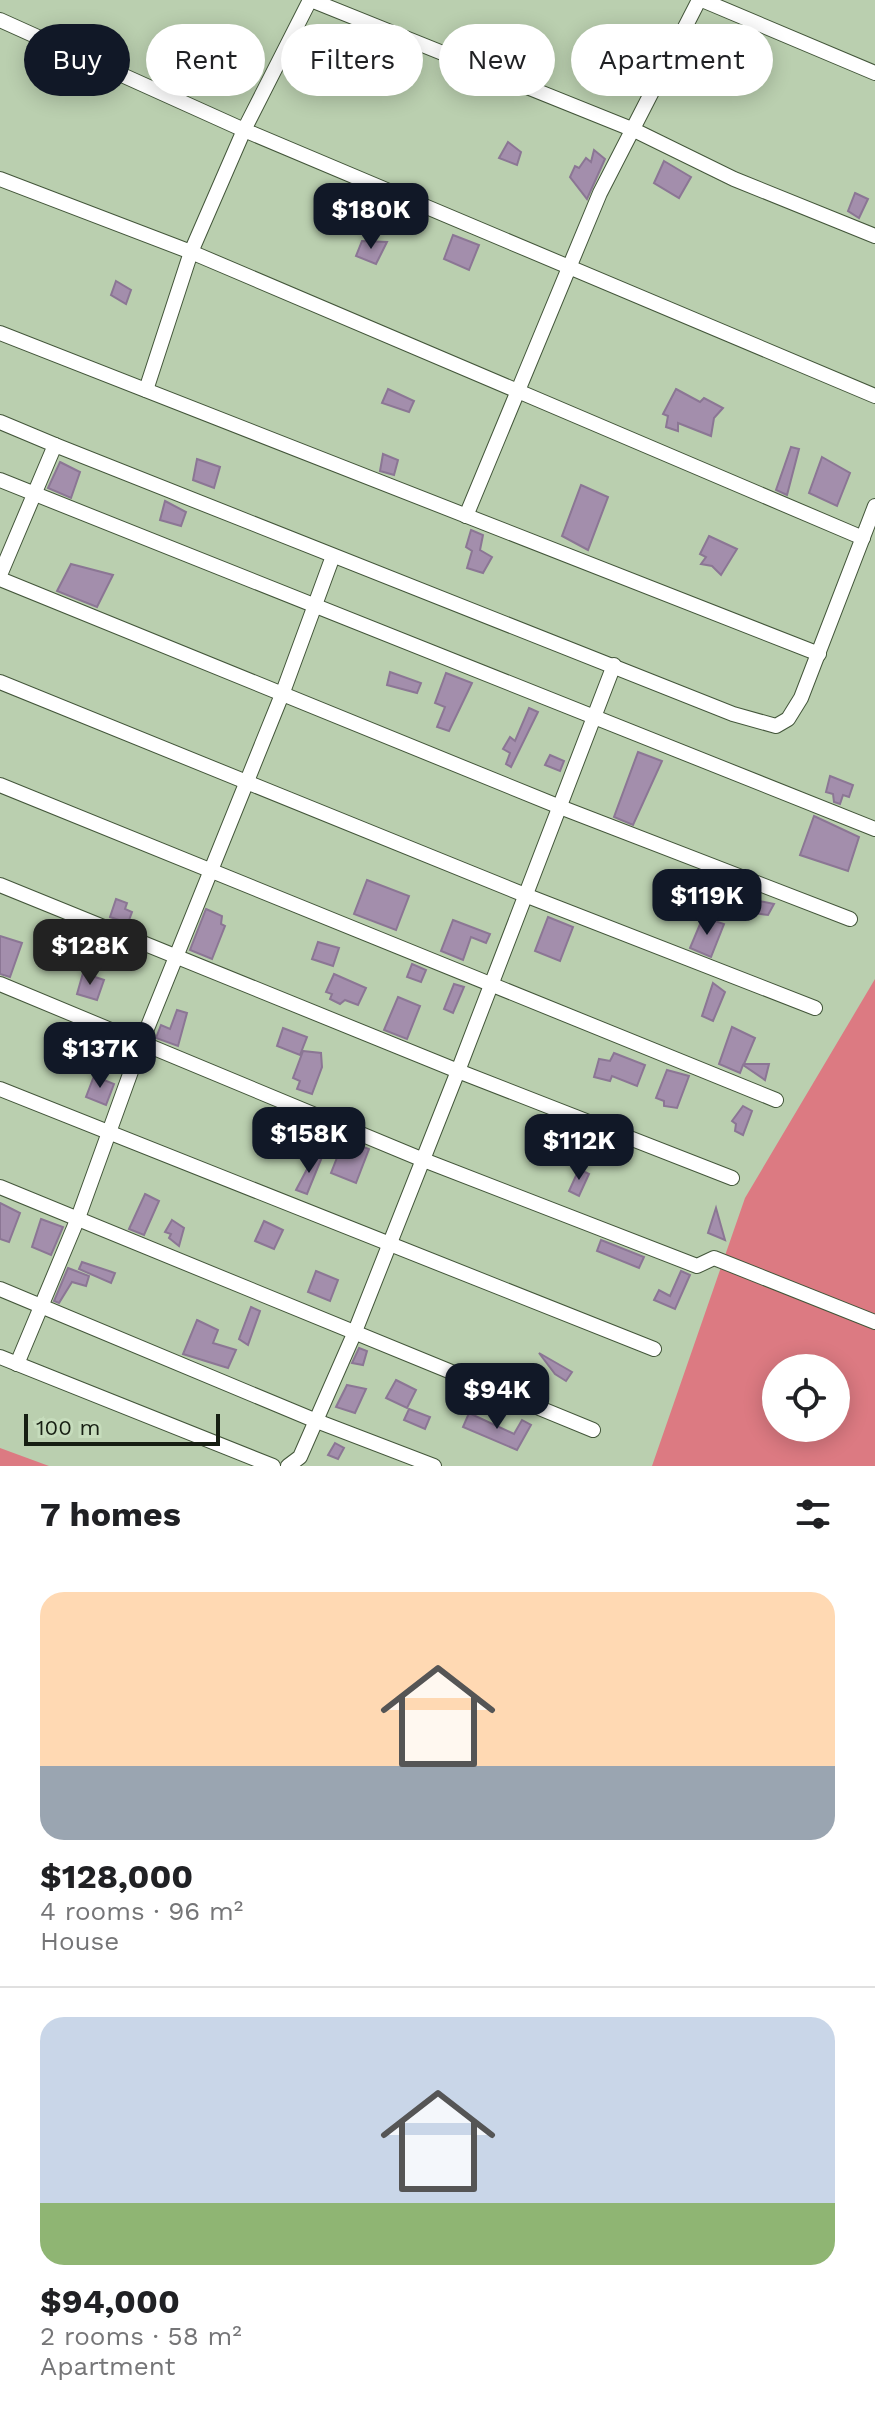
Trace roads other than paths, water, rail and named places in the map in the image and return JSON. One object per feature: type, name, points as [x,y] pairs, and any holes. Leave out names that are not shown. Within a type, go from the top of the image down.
[{"type":"street","points":[[146,390],[191,252],[244,130],[310,0],[634,130],[734,179],[875,236]]},
{"type":"street","points":[[466,516],[600,193],[700,0],[875,73]]},
{"type":"street","points":[[0,20],[244,130],[875,396]]},
{"type":"street","points":[[0,179],[191,252],[863,538]]},
{"type":"street","points":[[0,333],[819,654]]},
{"type":"street","points":[[0,422],[733,714],[776,726],[788,719],[801,698],[875,506]]},
{"type":"street","points":[[55,445],[0,577],[560,807],[850,919]]},
{"type":"street","points":[[0,480],[875,829]]},
{"type":"street","points":[[17,1364],[78,1218],[142,1041],[283,692],[333,556]]},
{"type":"street","points":[[288,1466],[300,1457],[354,1334],[614,665]]},
{"type":"street","points":[[0,682],[525,895],[815,1008]]},
{"type":"street","points":[[0,785],[776,1100]]},
{"type":"street","points":[[0,885],[458,1071],[732,1178]]},
{"type":"street","points":[[0,984],[421,1159],[697,1266],[714,1258],[875,1322]]},
{"type":"street","points":[[0,1089],[387,1246],[654,1349]]},
{"type":"street","points":[[0,1187],[593,1430]]},
{"type":"street","points":[[0,1289],[314,1420],[434,1466]]},
{"type":"street","points":[[0,1357],[273,1466]]}]
